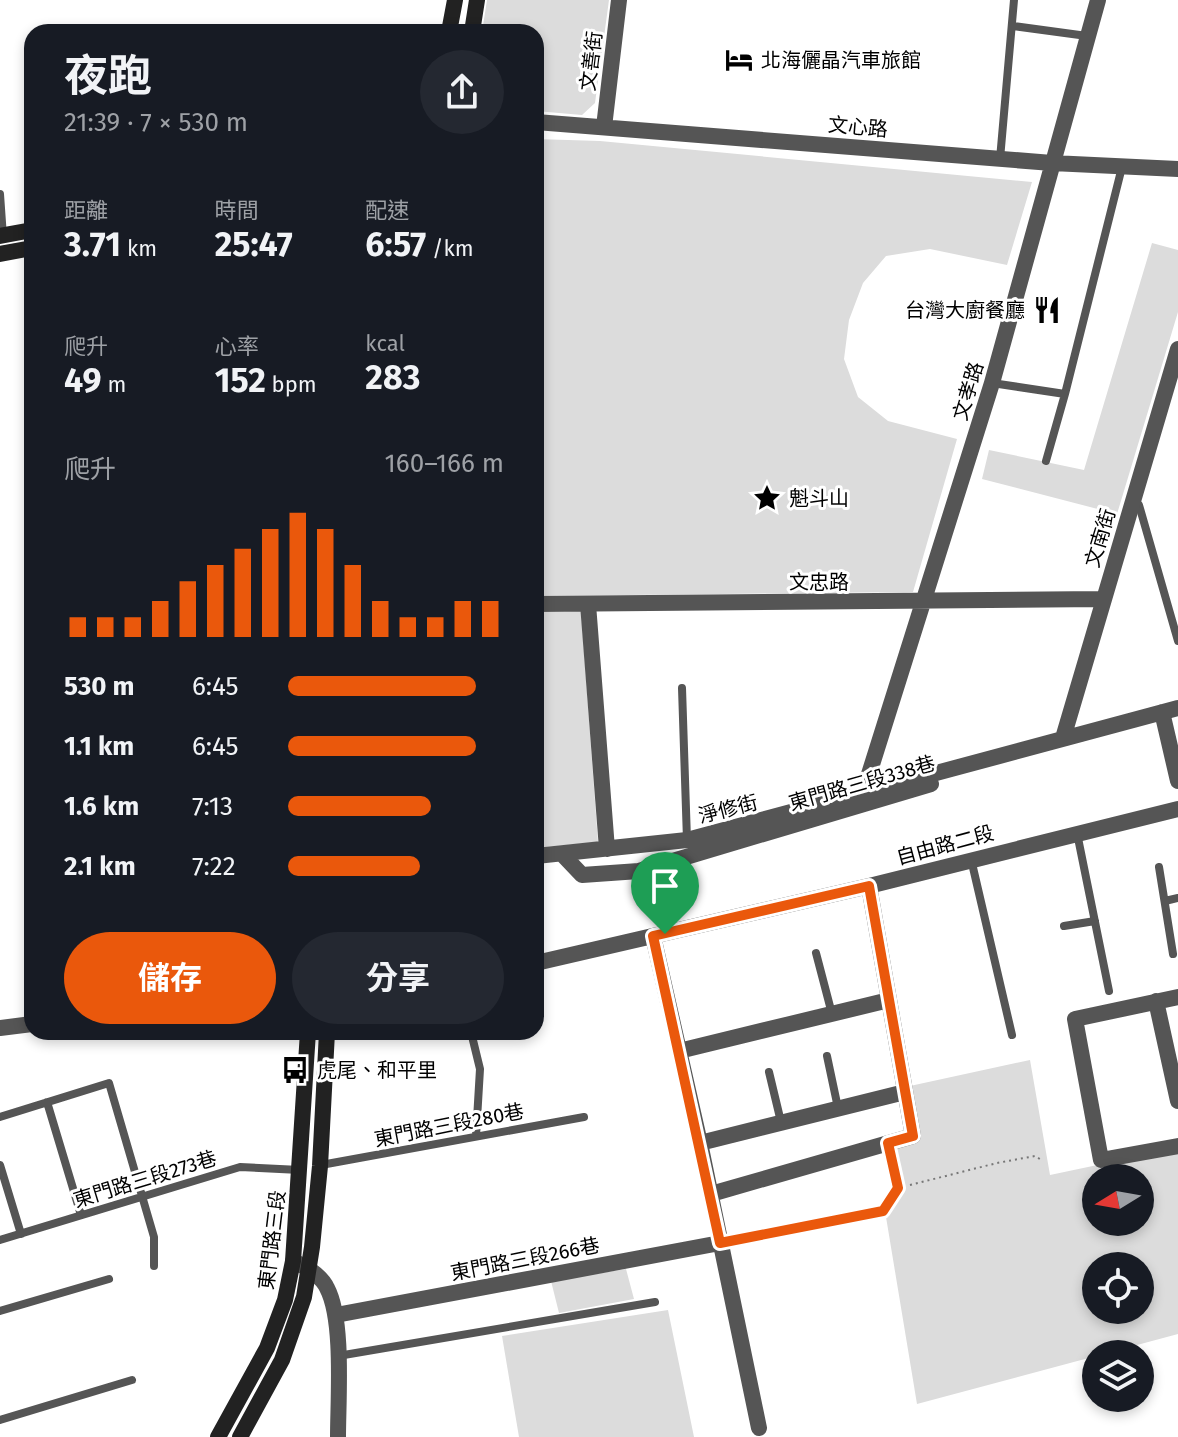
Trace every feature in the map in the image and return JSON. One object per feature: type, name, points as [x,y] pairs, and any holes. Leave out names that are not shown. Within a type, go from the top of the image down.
[{"type":"main road","points":[[450,24],[455,0]]},
{"type":"main road","points":[[473,24],[477,0]]},
{"type":"main road","points":[[2,236],[24,232]]},
{"type":"main road","points":[[3,254],[24,250]]},
{"type":"main road","name":"東門路三段","points":[[218,1437],[267,1348],[285,1300],[293,1261],[301,1170],[308,1040]]},
{"type":"main road","name":"東門路三段","points":[[240,1437],[282,1360],[304,1297],[320,1166],[327,1040]]},
{"type":"street","name":"文善街","points":[[604,127],[619,0]]},
{"type":"street","name":"文孝路","points":[[864,790],[914,646],[922,601],[992,383],[1052,163],[1071,111],[1098,0]]},
{"type":"street","name":"文心路","points":[[544,123],[1052,163],[1178,168]]},
{"type":"street","name":"文南街","points":[[1063,738],[1178,349]]},
{"type":"street","name":"文忠路","points":[[544,604],[1103,599]]},
{"type":"street","points":[[588,604],[607,849]]},
{"type":"street","name":"東門路三段338巷","points":[[562,854],[582,875],[639,871],[1052,748],[1063,738],[1170,710]]},
{"type":"street","points":[[1170,710],[1178,781]]},
{"type":"street","name":"淨修街","points":[[544,855],[687,840],[1063,738]]},
{"type":"street","name":"自由路二段","points":[[544,961],[869,886],[971,858],[1178,809]]},
{"type":"street","points":[[711,1194],[913,1136],[869,886]]},
{"type":"street","points":[[653,936],[759,1428]]},
{"type":"street","points":[[1178,997],[1075,1019],[1101,1160],[1178,1146]]},
{"type":"street","points":[[679,1051],[889,1000]]},
{"type":"street","points":[[1156,1001],[1178,1101]]},
{"type":"street","points":[[0,1028],[24,1025]]},
{"type":"street","points":[[700,1143],[905,1092]]},
{"type":"street","name":"東門路三段266巷","points":[[336,1315],[720,1243]]},
{"type":"street","points":[[293,1261],[309,1269],[327,1286],[336,1315],[338,1437]]},
{"type":"lane","points":[[1000,159],[1014,0]]},
{"type":"lane","points":[[1013,26],[1088,36]]},
{"type":"lane","points":[[1046,461],[1122,166]]},
{"type":"lane","points":[[0,194],[3,254]]},
{"type":"lane","points":[[992,383],[1065,394]]},
{"type":"lane","points":[[1139,505],[1178,641]]},
{"type":"lane","points":[[682,688],[687,840]]},
{"type":"lane","points":[[1077,832],[1109,991]]},
{"type":"lane","points":[[971,858],[1012,1035]]},
{"type":"lane","points":[[1159,867],[1173,954]]},
{"type":"lane","points":[[1165,901],[1178,898]]},
{"type":"lane","points":[[1064,926],[1095,921]]},
{"type":"lane","points":[[816,953],[832,1014]]},
{"type":"lane","points":[[473,1040],[480,1069],[476,1136]]},
{"type":"lane","points":[[827,1056],[838,1108]]},
{"type":"lane","points":[[769,1072],[781,1122]]},
{"type":"lane","points":[[0,1117],[109,1083],[154,1237],[154,1266]]},
{"type":"lane","points":[[47,1102],[81,1215]]},
{"type":"lane","name":"東門路三段280巷","points":[[320,1166],[584,1117]]},
{"type":"lane","points":[[720,1243],[883,1211],[898,1188],[888,1143]]},
{"type":"lane","points":[[0,1165],[21,1234]]},
{"type":"lane","name":"東門路三段273巷","points":[[0,1240],[240,1167],[301,1170]]},
{"type":"lane","points":[[0,1311],[109,1279]]},
{"type":"lane","points":[[337,1356],[655,1302]]},
{"type":"lane","points":[[0,1420],[132,1380]]},
{"type":"path","points":[[898,1188],[997,1163],[1035,1156],[1043,1161]]},
{"type":"shaded area","points":[[487,0],[609,0],[595,103],[582,115],[544,112],[544,24],[483,24]]},
{"type":"shaded area","points":[[544,139],[600,141],[1032,182],[1007,265],[930,249],[886,256],[863,283],[849,320],[844,359],[858,397],[888,421],[957,439],[913,592],[544,596]]},
{"type":"shaded area","points":[[1152,243],[1178,250],[1178,312],[1117,514],[982,479],[989,450],[1084,470]]},
{"type":"shaded area","points":[[581,611],[598,842],[544,847],[544,612]]},
{"type":"shaded area","points":[[1030,1060],[1050,1175],[1082,1168],[1082,1236],[1154,1236],[1154,1164],[1102,1164],[1178,1148],[1178,1334],[1154,1340],[1082,1340],[1082,1360],[917,1404],[886,1217],[901,1191],[891,1144],[918,1137],[910,1086]]},
{"type":"shaded area","points":[[626,1269],[634,1299],[559,1313],[551,1281]]},
{"type":"shaded area","points":[[668,1310],[694,1437],[519,1437],[502,1336]]},
{"type":"place","name":"北海儷晶汽車旅館","points":[[739,60]]},
{"type":"place","name":"台灣大廚餐廳","points":[[1047,310]]},
{"type":"place","name":"魁斗山","points":[[767,498]]},
{"type":"place","name":"虎尾、和平里","points":[[295,1070]]},
{"type":"route","points":[[869,886],[913,1136],[888,1143],[898,1188],[883,1211],[720,1243],[653,936],[665,934],[869,886]]}]
